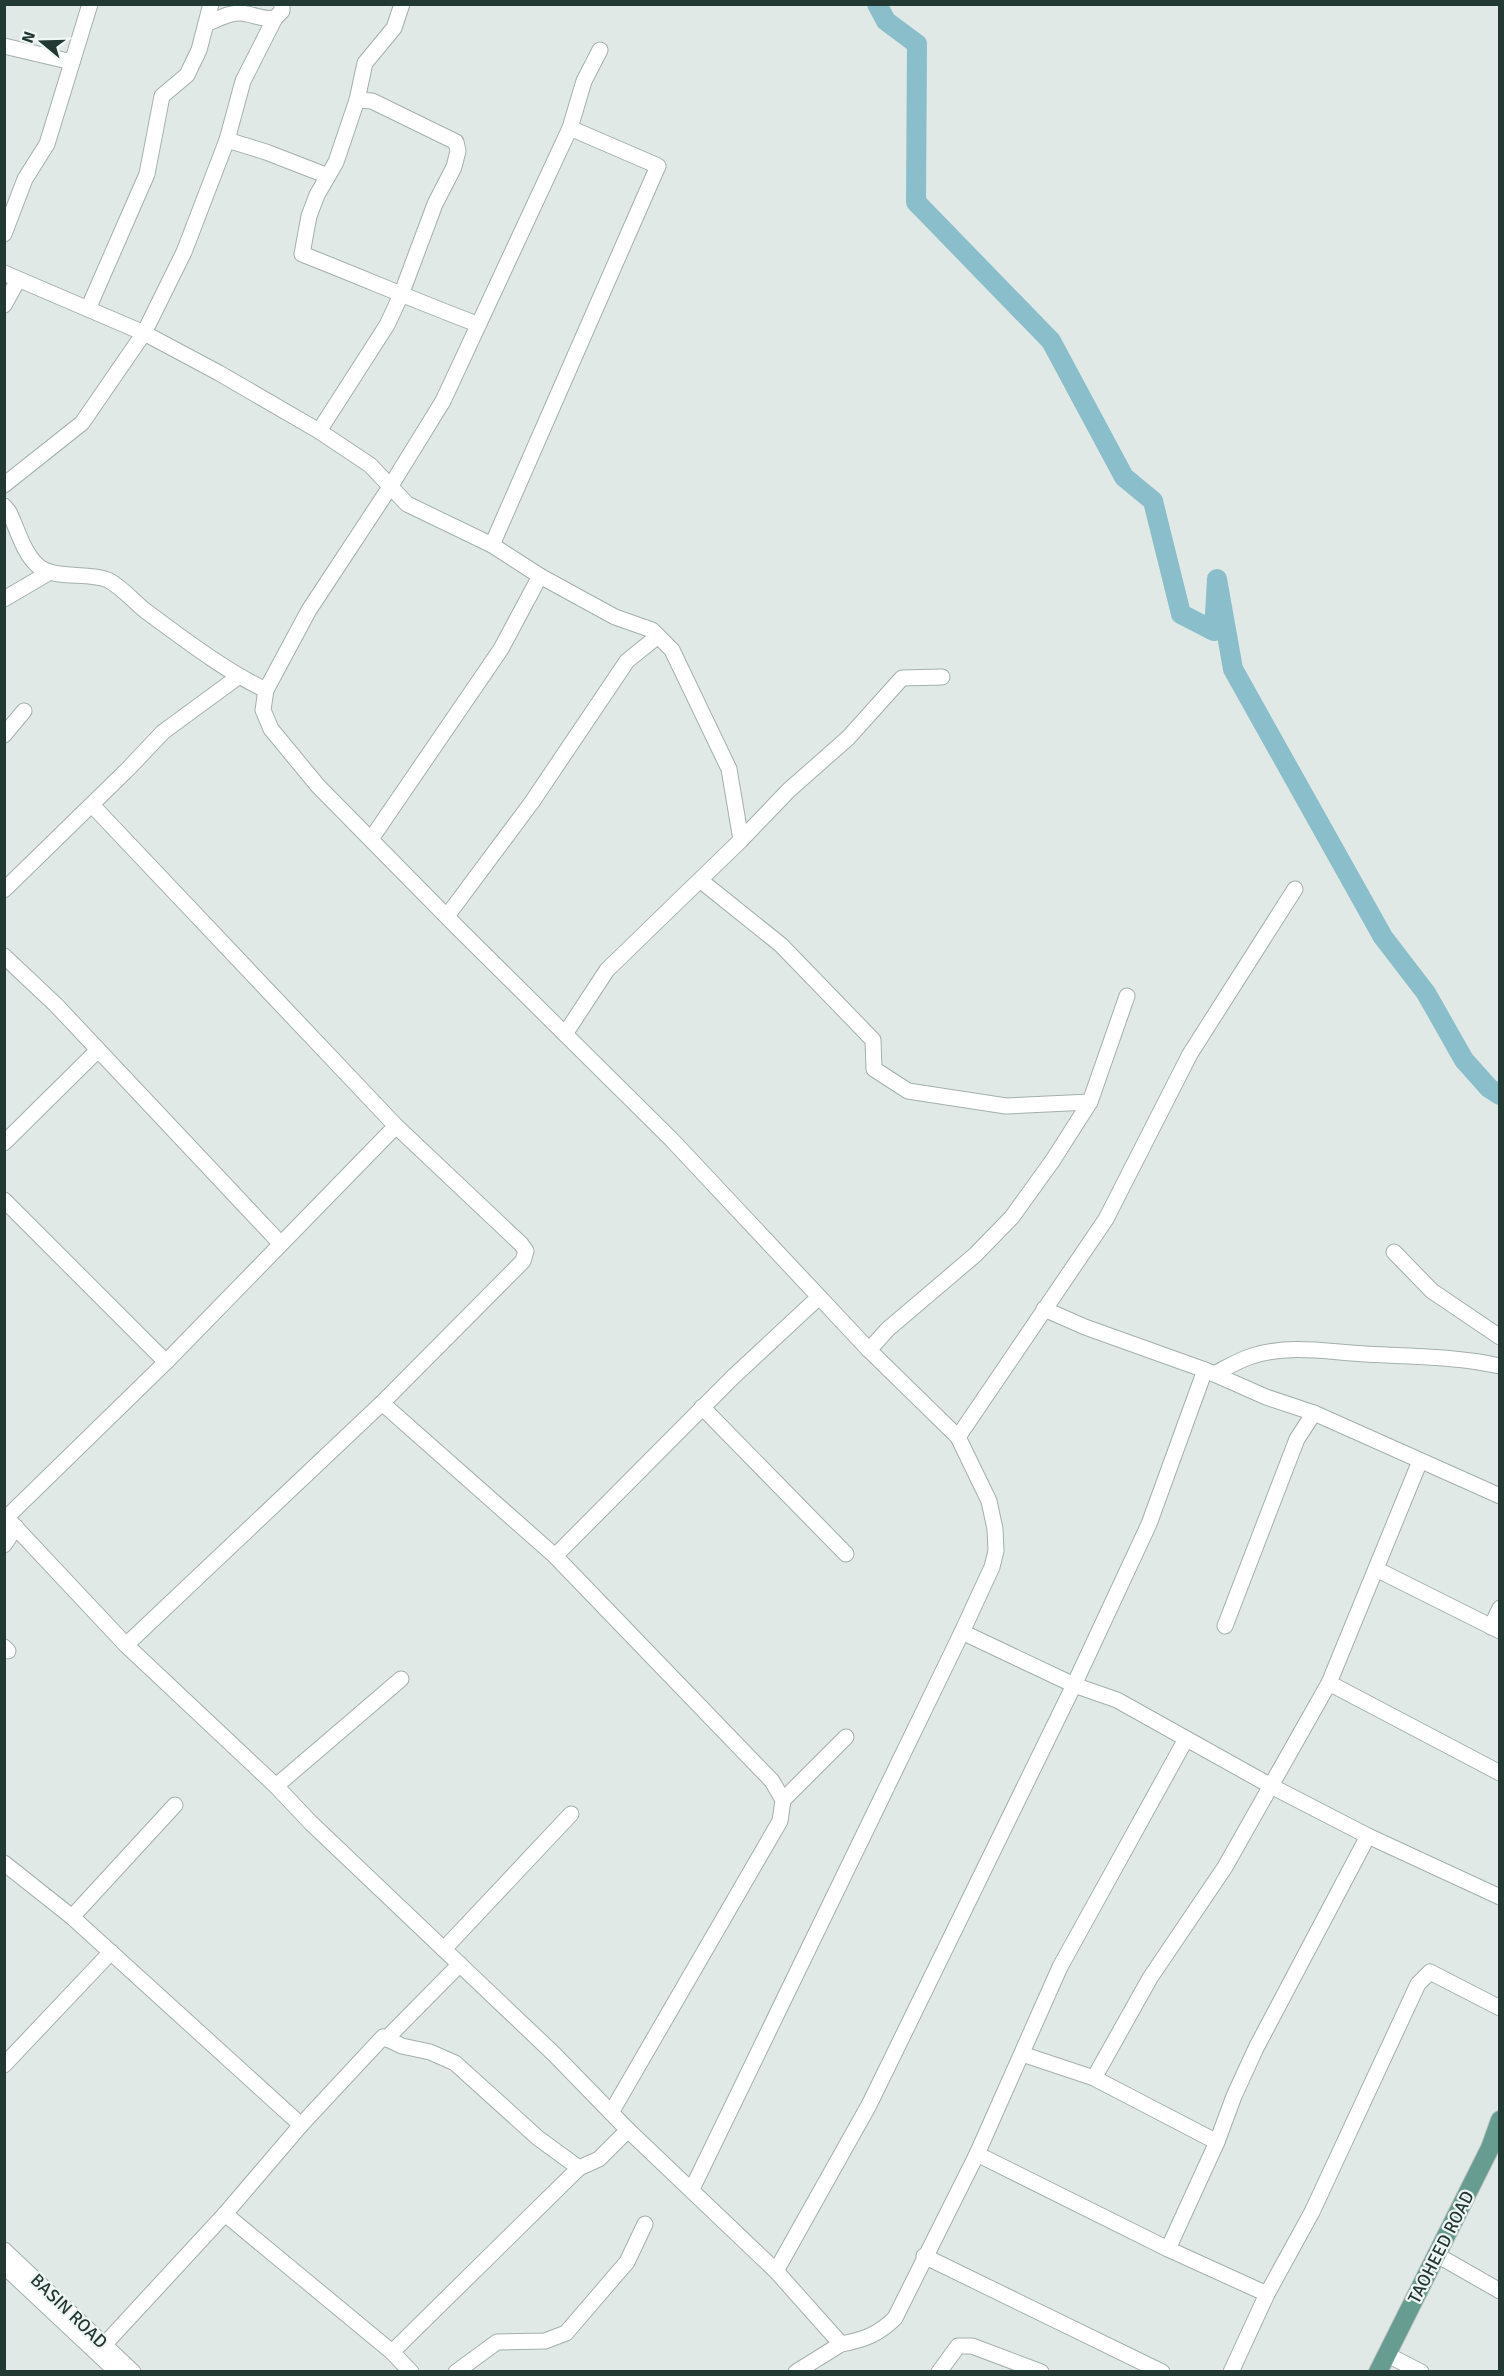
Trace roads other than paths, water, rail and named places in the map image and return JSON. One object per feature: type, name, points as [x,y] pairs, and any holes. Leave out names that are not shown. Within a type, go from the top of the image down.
[{"type":"main road","name":"TAOHEED ROAD","points":[[1378,2372],[1437,2255],[1495,2150],[1500,2120]]},
{"type":"street","points":[[4,234],[27,173],[47,144],[90,4]]},
{"type":"street","points":[[88,309],[147,174],[162,96],[187,75],[199,50],[211,4]]},
{"type":"street","points":[[402,4],[394,28],[365,63],[357,100],[336,162],[317,195],[309,216],[302,254],[477,324]]},
{"type":"street","points":[[206,24],[230,14],[245,13],[265,20],[278,11]]},
{"type":"street","points":[[4,485],[82,423],[144,333],[184,252],[227,140],[243,81],[278,11]]},
{"type":"street","points":[[4,46],[72,62]]},
{"type":"street","points":[[600,50],[584,81],[570,128],[443,401],[390,487],[309,610],[266,690],[263,710],[270,729],[318,786],[672,1140],[869,1350],[958,1437],[989,1501],[995,1529],[996,1551],[992,1567],[692,2189]]},
{"type":"street","points":[[319,432],[387,326],[435,204],[454,167],[458,151],[456,142],[372,101],[357,100]]},
{"type":"street","points":[[492,545],[658,166],[570,128]]},
{"type":"street","points":[[227,140],[328,176]]},
{"type":"street","points":[[4,305],[11,277],[144,333],[219,373],[370,465],[407,504],[492,545],[540,576],[615,617],[652,630],[672,650],[729,769],[741,840]]},
{"type":"street","points":[[4,506],[29,554],[38,565],[50,572],[94,576],[110,581],[158,620],[238,677],[266,690]]},
{"type":"street","points":[[4,599],[50,572]]},
{"type":"street","points":[[371,839],[501,649],[540,576]]},
{"type":"street","points":[[447,916],[532,802],[627,661],[658,636]]},
{"type":"street","points":[[5,888],[92,805],[163,732],[238,677]]},
{"type":"street","points":[[565,1034],[607,970],[789,790],[848,738],[902,678],[942,677]]},
{"type":"street","points":[[4,735],[24,711]]},
{"type":"street","points":[[92,805],[396,1126],[526,1251],[523,1261],[382,1403],[126,1645]]},
{"type":"street","points":[[700,880],[781,945],[873,1041],[874,1069],[908,1090],[1006,1106],[1090,1102]]},
{"type":"street","points":[[958,1437],[1106,1220],[1190,1054],[1295,889]]},
{"type":"street","points":[[4,956],[98,1050],[280,1243]]},
{"type":"street","points":[[869,1350],[888,1329],[975,1255],[1012,1217],[1053,1160],[1090,1102],[1127,996]]},
{"type":"street","points":[[4,1143],[98,1050]]},
{"type":"street","points":[[4,1545],[9,1520],[396,1126]]},
{"type":"street","points":[[4,1200],[166,1362]]},
{"type":"street","points":[[1394,1252],[1432,1291],[1500,1337]]},
{"type":"street","points":[[555,1556],[702,1407],[819,1297]]},
{"type":"street","points":[[1044,1309],[1085,1328],[1210,1372],[1266,1397],[1314,1413],[1500,1496]]},
{"type":"street","points":[[776,2271],[873,2095],[1074,1685],[1149,1524],[1210,1372],[1250,1356],[1277,1350],[1307,1349],[1413,1355],[1500,1366]]},
{"type":"street","points":[[382,1403],[555,1556],[772,1781],[783,1800]]},
{"type":"street","points":[[702,1407],[846,1554]]},
{"type":"street","points":[[1225,1626],[1297,1438],[1314,1413]]},
{"type":"street","points":[[1094,2078],[1150,1978],[1225,1867],[1329,1683],[1420,1461]]},
{"type":"street","points":[[9,1520],[126,1645],[276,1786],[311,1823],[460,1964],[612,2111],[628,2130],[776,2271],[842,2344]]},
{"type":"street","points":[[1376,1569],[1495,1629],[1500,1608]]},
{"type":"street","points":[[962,1632],[1074,1685],[1117,1700],[1270,1786],[1368,1836],[1500,1897]]},
{"type":"street","points":[[276,1786],[401,1679]]},
{"type":"street","points":[[1329,1683],[1499,1772]]},
{"type":"street","points":[[612,2111],[780,1821],[783,1800],[846,1737]]},
{"type":"street","points":[[796,2372],[842,2344],[863,2340],[883,2330],[895,2318],[977,2154],[1060,1967],[1186,1739]]},
{"type":"street","points":[[72,1917],[175,1805]]},
{"type":"street","points":[[444,1949],[571,1814]]},
{"type":"street","points":[[1168,2249],[1217,2142],[1234,2096],[1256,2048],[1368,1836]]},
{"type":"street","points":[[4,1863],[72,1917],[301,2125]]},
{"type":"street","points":[[8,2054],[111,1952]]},
{"type":"street","points":[[104,2345],[225,2214],[301,2125],[376,2044],[383,2037],[386,2038],[460,1964]]},
{"type":"street","points":[[1231,2372],[1268,2294],[1312,2212],[1418,1984],[1430,1972],[1500,2008]]},
{"type":"street","points":[[386,2038],[402,2046],[430,2052],[455,2063],[538,2138],[579,2168]]},
{"type":"street","points":[[1022,2054],[1094,2078],[1217,2142]]},
{"type":"street","points":[[392,2352],[579,2168],[599,2159],[628,2130]]},
{"type":"street","points":[[977,2154],[1168,2249],[1268,2294]]},
{"type":"street","points":[[225,2214],[392,2352],[411,2372]]},
{"type":"street","points":[[456,2372],[497,2342],[545,2341],[566,2333],[627,2262],[645,2224]]},
{"type":"street","name":"BASIN ROAD","points":[[4,2250],[133,2372]]},
{"type":"street","points":[[1437,2255],[1500,2291]]},
{"type":"street","points":[[924,2256],[1162,2372]]},
{"type":"street","name":"BASIN ROAD","points":[[4,2266],[117,2372]]},
{"type":"street","points":[[939,2372],[958,2346],[972,2346],[1041,2372]]},
{"type":"street","points":[[1386,2354],[1421,2372]]},
{"type":"waterway","points":[[877,4],[886,21],[917,44],[916,202],[1051,341],[1124,477],[1153,501],[1181,614],[1214,631],[1217,579],[1233,669],[1383,937],[1426,993],[1464,1060],[1489,1088],[1500,1095]]}]
